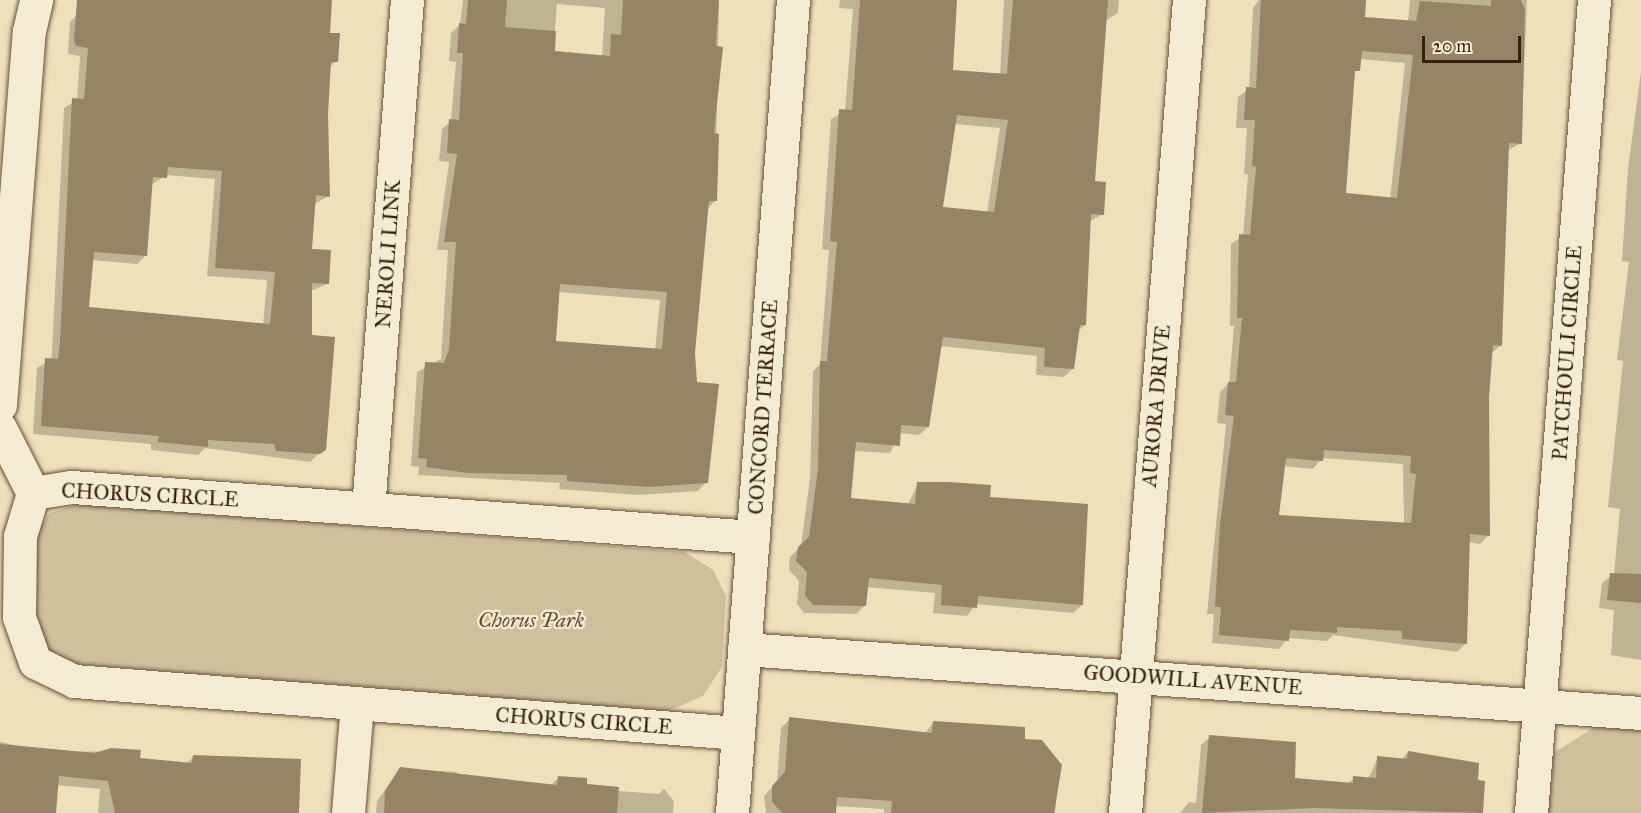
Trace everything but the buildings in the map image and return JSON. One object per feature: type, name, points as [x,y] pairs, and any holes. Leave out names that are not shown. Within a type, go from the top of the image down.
[{"type":"street","points":[[0,405],[29,31],[36,0]]},
{"type":"street","name":"NEROLI LINK","points":[[368,509],[407,0]]},
{"type":"street","name":"CONCORD TERRACE","points":[[732,813],[793,0]]},
{"type":"street","name":"AURORA DRIVE","points":[[1125,813],[1134,675],[1189,0]]},
{"type":"street","name":"PATCHOULI CIRCLE","points":[[1531,813],[1594,0]]},
{"type":"street","points":[[0,428],[33,493]]},
{"type":"street","name":"CHORUS CIRCLE","points":[[738,733],[74,681],[35,662],[19,617],[20,536],[33,493],[72,487],[753,537]]},
{"type":"street","name":"GOODWILL AVENUE","points":[[744,649],[1134,675],[1641,713]]},
{"type":"street","points":[[348,813],[357,703]]},
{"type":"green space","name":"Chorus Park","points":[[78,504],[685,552],[713,570],[726,596],[722,667],[703,696],[668,711],[61,663],[37,647],[31,539],[50,513]]},
{"type":"green space","points":[[1595,727],[1641,729],[1641,813],[1542,813],[1546,768],[1555,752]]}]
